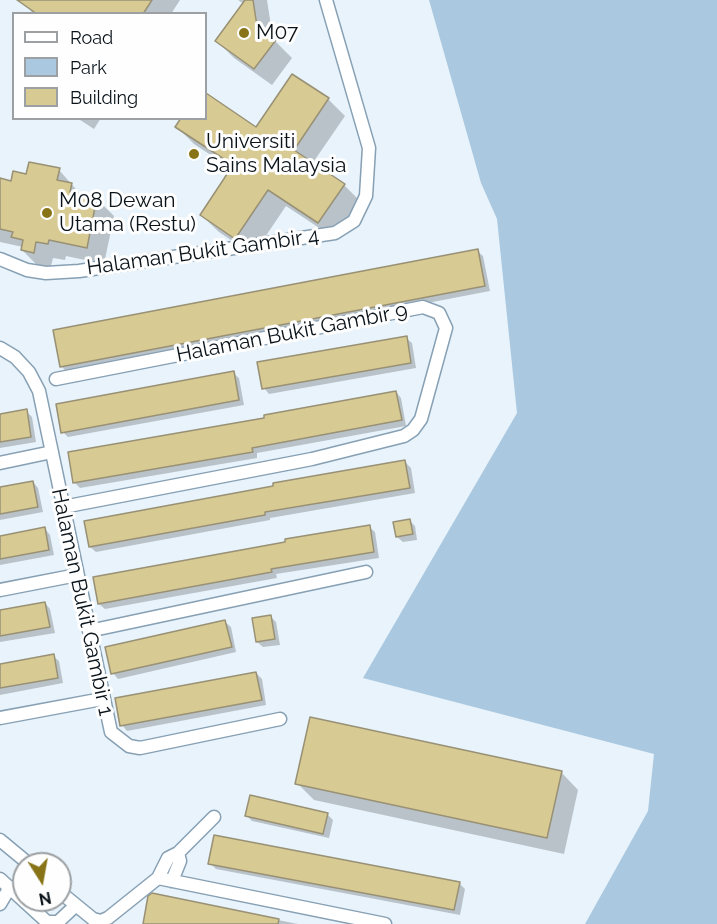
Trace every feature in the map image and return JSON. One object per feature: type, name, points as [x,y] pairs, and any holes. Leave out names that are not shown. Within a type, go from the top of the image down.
[{"type":"street","name":"Halaman Bukit Gambir 4","points":[[0,259],[27,270],[46,273],[79,271],[335,233],[348,225],[361,209],[366,196],[369,148],[326,0]]},
{"type":"street","name":"Halaman Bukit Gambir 9","points":[[57,379],[423,307],[439,313],[446,328],[421,419],[413,430],[404,436],[312,459],[63,507]]},
{"type":"street","name":"Halaman Bukit Gambir 1","points":[[0,348],[15,357],[29,372],[39,391],[102,699],[111,732],[134,748],[279,719]]},
{"type":"street","points":[[0,463],[52,452]]},
{"type":"street","points":[[88,632],[366,572]]},
{"type":"street","points":[[0,590],[77,574]]},
{"type":"street","points":[[0,718],[102,699]]},
{"type":"street","points":[[72,903],[93,919],[101,921],[158,878],[168,858],[178,853],[214,817]]},
{"type":"street","points":[[0,840],[14,852]]},
{"type":"street","points":[[172,882],[180,861],[178,853]]},
{"type":"street","points":[[158,878],[385,924]]},
{"type":"street","points":[[0,904],[5,883],[47,922],[58,922],[75,906]]},
{"type":"green space","points":[[429,0],[717,0],[717,924],[585,924],[648,811],[654,754],[363,678],[517,413],[497,219],[481,183]]},
{"type":"building","points":[[17,0],[152,0],[144,12],[34,12]]},
{"type":"building","name":"M07","points":[[245,0],[253,0],[257,26],[276,40],[254,69],[215,41]]},
{"type":"building","points":[[292,74],[329,98],[294,150],[345,184],[318,223],[268,190],[235,239],[200,215],[233,165],[175,127],[180,120],[207,120],[207,94],[256,127]]},
{"type":"building","name":"M08 Dewan Utama (Restu)","points":[[29,162],[60,168],[57,180],[72,183],[70,192],[97,197],[87,248],[49,240],[48,244],[36,242],[34,253],[21,250],[23,240],[11,237],[13,232],[0,229],[0,178],[11,181],[13,171],[26,174]]},
{"type":"building","points":[[478,249],[485,286],[60,367],[53,330]]},
{"type":"building","points":[[407,336],[411,363],[262,389],[257,362]]},
{"type":"building","points":[[234,371],[239,400],[61,433],[56,404]]},
{"type":"building","points":[[396,391],[402,420],[252,448],[253,452],[73,483],[68,452],[264,418],[264,415]]},
{"type":"building","points":[[27,409],[31,437],[0,442],[0,414]]},
{"type":"building","points":[[405,460],[410,488],[265,512],[265,515],[89,547],[84,521],[273,486],[273,483]]},
{"type":"building","points":[[33,481],[38,507],[0,514],[0,487]]},
{"type":"building","points":[[410,519],[413,534],[396,537],[393,522]]},
{"type":"building","points":[[370,525],[374,552],[271,569],[272,572],[98,604],[93,577],[285,542],[285,539]]},
{"type":"building","points":[[45,527],[49,550],[0,559],[0,536]]},
{"type":"building","points":[[45,602],[50,627],[0,636],[0,610]]},
{"type":"building","points":[[271,615],[275,639],[256,642],[252,618]]},
{"type":"building","points":[[225,620],[232,647],[111,674],[105,647]]},
{"type":"building","points":[[54,654],[58,678],[0,688],[0,664]]},
{"type":"building","points":[[256,672],[262,700],[120,726],[115,698]]},
{"type":"building","points":[[310,717],[562,771],[547,838],[295,784]]},
{"type":"building","points":[[250,795],[328,813],[323,834],[245,816]]},
{"type":"building","points":[[214,835],[460,882],[454,910],[208,864]]},
{"type":"building","points":[[152,893],[279,919],[278,924],[143,924],[148,896]]},
{"type":"place","name":"M07","points":[[244,33]]},
{"type":"place","name":"Universiti Sains Malaysia","points":[[194,154]]},
{"type":"place","name":"M08 Dewan Utama (Restu)","points":[[47,213]]}]
